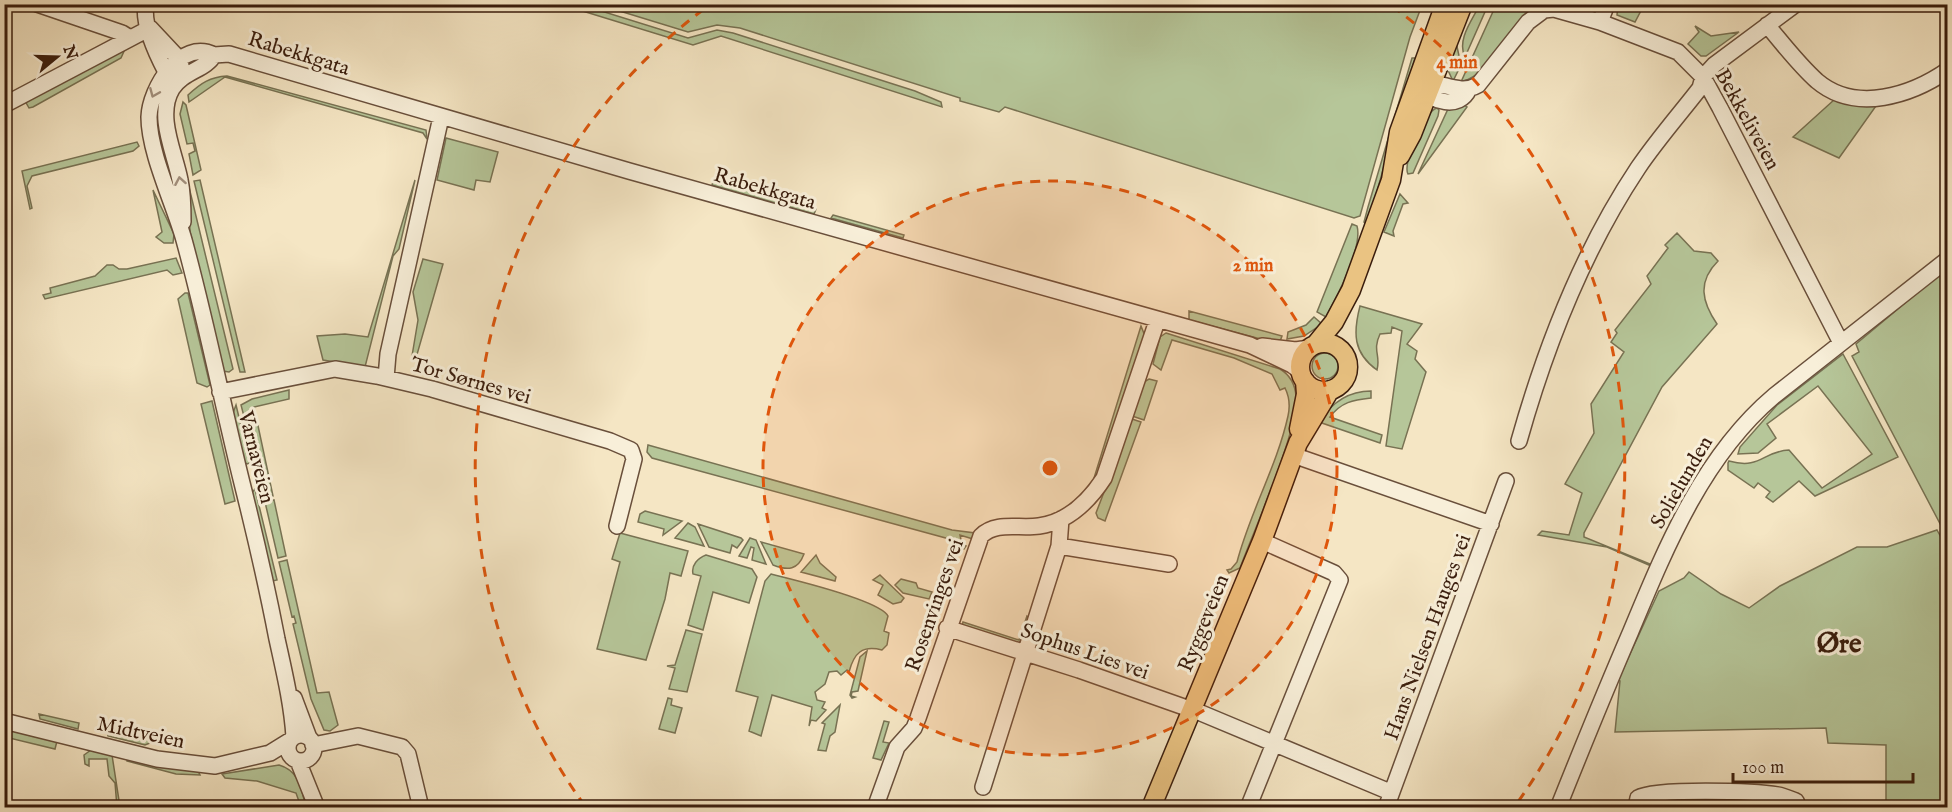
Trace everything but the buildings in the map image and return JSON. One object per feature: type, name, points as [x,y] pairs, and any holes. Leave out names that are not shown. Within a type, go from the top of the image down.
[{"type":"main road","points":[[1351,290],[1342,351],[1347,364],[1347,373],[1341,383],[1330,390],[1318,390],[1303,376],[1301,361],[1334,322],[1351,290],[1396,162],[1412,134],[1445,4]]},
{"type":"main road","points":[[1425,87],[1463,4]]},
{"type":"main road","points":[[1312,346],[1330,344],[1342,351]]},
{"type":"main road","name":"Ryggeveien","points":[[1150,807],[1262,541],[1295,449],[1306,394],[1303,376]]},
{"type":"main road","name":"Ryggeveien","points":[[1295,449],[1330,390]]},
{"type":"street","points":[[37,4],[122,33],[130,38]]},
{"type":"street","points":[[146,4],[152,44],[166,72],[183,77]]},
{"type":"street","points":[[1600,22],[1607,4]]},
{"type":"street","points":[[1519,441],[1548,349],[1591,248],[1638,168],[1700,88],[1703,77],[1714,65],[1796,4]]},
{"type":"street","name":"Bekkeliveien","points":[[1425,87],[1447,103],[1461,99],[1469,89],[1486,78],[1536,14],[1554,9],[1600,22],[1671,47],[1688,60],[1703,77],[1750,162],[1840,341]]},
{"type":"street","points":[[1767,25],[1818,82],[1848,95],[1878,98],[1897,96],[1929,83],[1947,70]]},
{"type":"street","points":[[4,105],[150,28]]},
{"type":"street","points":[[150,28],[180,60],[183,77]]},
{"type":"street","name":"Varnaveien","points":[[214,55],[206,51],[180,60],[166,72],[150,103],[149,120],[165,184],[184,239],[258,548],[287,685],[302,713],[304,743],[317,805]]},
{"type":"street","name":"Rabekkgata","points":[[214,55],[230,54],[441,117],[1157,321],[1250,345],[1292,365],[1303,376]]},
{"type":"street","points":[[183,77],[210,63],[214,55]]},
{"type":"street","name":"Varnaveien","points":[[183,77],[170,93],[166,110],[180,182],[184,239]]},
{"type":"street","points":[[386,378],[388,354],[441,117]]},
{"type":"street","name":"Solielunden","points":[[1558,807],[1660,562],[1716,458],[1751,416],[1840,341],[1947,259]]},
{"type":"street","name":"Rosenvinges vei","points":[[875,807],[897,747],[914,728],[918,718],[947,628],[981,536],[995,527],[1039,526],[1061,519],[1078,510],[1104,478],[1157,321]]},
{"type":"street","points":[[1250,345],[1296,350],[1312,346]]},
{"type":"street","name":"Tor Sørnes vei","points":[[220,392],[335,369],[386,378],[627,448],[634,459],[617,526]]},
{"type":"street","points":[[1295,449],[1491,524]]},
{"type":"street","name":"Hans Nielsen Hauges vei","points":[[1388,800],[1443,660],[1506,481]]},
{"type":"street","points":[[983,787],[1059,546],[1061,519]]},
{"type":"street","points":[[1248,807],[1340,580],[1334,573],[1262,541]]},
{"type":"street","points":[[1059,546],[1169,564]]},
{"type":"street","name":"Sophus Lies vei","points":[[947,628],[1192,710],[1274,743],[1388,800]]},
{"type":"street","name":"Midtveien","points":[[4,721],[157,759],[215,766],[304,743]]},
{"type":"street","points":[[296,760],[307,760],[304,743],[358,736],[402,747],[408,754],[421,807]]},
{"type":"street","name":"Varnaveien","points":[[304,743],[289,752],[296,760],[317,805]]},
{"type":"street","name":"Midtveien","points":[[270,753],[296,760]]},
{"type":"street","points":[[1636,807],[1638,798],[1645,794],[1668,792],[1778,795],[1796,801],[1799,807]]},
{"type":"green space","points":[[1480,4],[1488,5],[1465,57],[1464,36]]},
{"type":"green space","points":[[1618,4],[1644,5],[1635,22],[1617,15]]},
{"type":"green space","points":[[563,5],[582,5],[688,38],[717,30],[733,33],[915,91],[941,102],[942,107],[721,36],[693,45]]},
{"type":"green space","points":[[600,5],[1422,5],[1410,37],[1360,216],[1354,218],[1005,107],[999,112],[960,101],[960,98],[740,28],[717,25],[688,32]]},
{"type":"green space","points":[[1496,5],[1540,5],[1520,23],[1483,69],[1461,82]]},
{"type":"green space","points":[[1695,26],[1711,36],[1739,32],[1706,56],[1701,56],[1688,44],[1699,32]]},
{"type":"green space","points":[[1456,42],[1461,65],[1453,81],[1446,66]]},
{"type":"green space","points":[[125,49],[121,58],[33,107],[29,108],[25,101],[8,111],[9,117],[5,118],[4,107]]},
{"type":"green space","points":[[1412,58],[1415,58],[1367,226],[1364,222],[1368,207]]},
{"type":"green space","points":[[227,76],[426,130],[427,139],[423,133],[225,77],[189,102],[188,95],[202,84],[211,79]]},
{"type":"green space","points":[[1835,99],[1851,104],[1876,106],[1839,158],[1793,137]]},
{"type":"green space","points":[[183,102],[186,105],[201,170],[193,175],[189,154],[195,151],[193,143],[187,144],[180,114]]},
{"type":"green space","points":[[1464,105],[1467,107],[1418,174],[1448,109]]},
{"type":"green space","points":[[1437,108],[1438,116],[1413,173],[1408,174],[1408,160],[1415,138],[1426,118]]},
{"type":"green space","points":[[446,138],[498,152],[490,182],[476,180],[474,190],[437,180]]},
{"type":"green space","points":[[137,142],[139,146],[133,151],[32,176],[27,186],[32,208],[30,209],[22,171]]},
{"type":"green space","points":[[714,179],[816,209],[814,214],[712,185]]},
{"type":"green space","points":[[200,180],[245,372],[240,372],[194,181]]},
{"type":"green space","points":[[415,180],[399,249],[393,256],[365,367],[323,360],[317,336],[345,334],[368,337]]},
{"type":"green space","points":[[188,183],[233,369],[229,372],[223,371],[190,232]]},
{"type":"green space","points":[[153,190],[174,234],[173,243],[164,243],[156,237],[162,232]]},
{"type":"green space","points":[[1400,194],[1408,203],[1403,204],[1393,231],[1394,236],[1384,232]]},
{"type":"green space","points":[[833,215],[904,235],[903,238],[831,218]]},
{"type":"green space","points":[[1352,224],[1357,226],[1358,235],[1353,259],[1326,317],[1317,312]]},
{"type":"green space","points":[[1677,233],[1694,251],[1711,253],[1718,261],[1711,269],[1704,284],[1705,300],[1717,324],[1662,387],[1584,533],[1584,537],[1649,565],[1607,547],[1538,535],[1542,531],[1569,535],[1582,493],[1565,484],[1594,433],[1591,404],[1624,352],[1611,342],[1617,333],[1615,330],[1651,284],[1647,276],[1668,248],[1665,245]]},
{"type":"green space","points":[[176,258],[182,273],[173,275],[167,270],[45,299],[43,295],[51,293],[50,288],[95,276],[107,265],[127,269]]},
{"type":"green space","points":[[423,259],[443,264],[416,358],[412,356],[418,320],[413,292]]},
{"type":"green space","points":[[1947,268],[1947,537],[1852,356],[1859,352],[1856,344]]},
{"type":"green space","points":[[188,293],[210,385],[207,387],[197,383],[178,299]]},
{"type":"green space","points":[[1360,306],[1422,324],[1407,344],[1417,351],[1415,359],[1426,372],[1402,449],[1386,446],[1402,331],[1392,327],[1391,333],[1380,334],[1377,345],[1377,370],[1363,357],[1357,342],[1356,325]]},
{"type":"green space","points":[[1189,311],[1282,336],[1279,344],[1189,320]]},
{"type":"green space","points":[[1314,317],[1322,324],[1304,336],[1287,339],[1288,332],[1306,325]]},
{"type":"green space","points":[[1141,326],[1145,336],[1101,473],[1094,478]]},
{"type":"green space","points":[[1166,333],[1280,369],[1289,377],[1294,388],[1295,411],[1283,455],[1240,568],[1229,573],[1227,570],[1237,562],[1283,435],[1289,413],[1287,394],[1285,388],[1280,390],[1272,374],[1234,358],[1172,340],[1161,370],[1153,364],[1160,337]]},
{"type":"green space","points":[[1325,353],[1334,357],[1338,366],[1334,375],[1325,379],[1316,375],[1312,366],[1316,357]]},
{"type":"green space","points":[[1843,354],[1898,457],[1815,496],[1799,481],[1773,502],[1766,497],[1770,492],[1758,483],[1754,488],[1728,470],[1729,461],[1755,462],[1773,453],[1789,450],[1822,488],[1872,454],[1818,386],[1767,424],[1776,438],[1758,453],[1738,454],[1740,447],[1777,405]]},
{"type":"green space","points":[[1149,379],[1157,381],[1144,420],[1132,416],[1144,382]]},
{"type":"green space","points":[[289,390],[289,399],[254,407],[273,496],[265,498],[241,405],[252,399]]},
{"type":"green space","points":[[1371,391],[1371,398],[1348,403],[1330,417],[1382,435],[1380,443],[1319,422],[1341,399],[1355,393]]},
{"type":"green space","points":[[212,401],[235,501],[225,504],[201,404]]},
{"type":"green space","points":[[236,405],[250,463],[247,464],[243,461],[233,413]]},
{"type":"green space","points":[[1132,419],[1141,422],[1105,521],[1098,518],[1096,513]]},
{"type":"green space","points":[[648,445],[952,530],[975,533],[973,539],[960,535],[962,545],[966,546],[964,549],[953,540],[652,458],[647,452]]},
{"type":"green space","points":[[255,489],[277,580],[272,581],[251,494]]},
{"type":"green space","points":[[274,500],[286,556],[278,558],[265,502]]},
{"type":"green space","points":[[645,511],[682,521],[663,535],[664,529],[638,522],[640,514]]},
{"type":"green space","points":[[688,523],[695,527],[704,546],[675,538]]},
{"type":"green space","points":[[698,524],[743,540],[737,548],[732,545],[730,553],[709,547]]},
{"type":"green space","points":[[1937,530],[1947,548],[1947,802],[1922,801],[1922,807],[1886,807],[1886,745],[1828,743],[1826,728],[1615,732],[1620,681],[1618,680],[1659,591],[1684,578],[1689,572],[1721,594],[1749,608],[1780,586],[1857,547],[1887,547]]},
{"type":"green space","points":[[620,533],[688,551],[681,576],[670,573],[665,599],[646,660],[597,649],[620,562],[612,559]]},
{"type":"green space","points":[[750,538],[756,540],[766,564],[752,560],[754,548],[751,547],[747,558],[739,556]]},
{"type":"green space","points":[[761,542],[804,554],[799,563],[792,568],[778,567],[773,565]]},
{"type":"green space","points":[[706,555],[752,569],[757,577],[749,603],[713,592],[703,630],[688,625],[701,576],[693,574],[693,568],[698,560]]},
{"type":"green space","points":[[816,555],[820,563],[836,577],[835,581],[801,572]]},
{"type":"green space","points":[[287,560],[317,693],[329,692],[338,725],[330,731],[324,730],[311,699],[293,624],[296,623],[294,616],[292,617],[279,562]]},
{"type":"green space","points":[[771,574],[869,603],[888,616],[884,631],[889,633],[887,645],[882,650],[869,649],[856,655],[849,672],[847,670],[841,675],[837,671],[829,672],[825,684],[815,692],[817,700],[825,702],[822,708],[826,710],[816,721],[811,720],[809,726],[812,707],[772,695],[761,736],[749,731],[758,697],[736,691],[765,581]]},
{"type":"green space","points":[[880,575],[904,598],[901,602],[893,604],[878,595],[883,585],[873,580]]},
{"type":"green space","points":[[901,579],[916,583],[918,588],[932,592],[929,599],[903,593],[895,585]]},
{"type":"green space","points":[[1027,616],[1030,618],[1021,642],[1018,643],[962,626],[963,622],[1019,640]]},
{"type":"green space","points":[[686,630],[702,634],[687,692],[669,689],[675,668],[667,666],[675,665]]},
{"type":"green space","points":[[867,651],[858,691],[852,692],[851,696],[855,697],[852,698],[850,695],[860,657]]},
{"type":"green space","points":[[668,698],[672,699],[671,705],[682,708],[675,733],[659,729]]},
{"type":"green space","points":[[840,705],[835,732],[830,736],[826,751],[818,750],[825,724],[822,723]]},
{"type":"green space","points":[[39,714],[79,723],[78,729],[40,719]]},
{"type":"green space","points":[[884,721],[889,722],[883,742],[889,743],[881,760],[873,758]]},
{"type":"green space","points":[[4,728],[57,741],[55,749],[5,737]]},
{"type":"green space","points":[[136,728],[149,734],[150,743],[145,745],[108,736],[107,730]]},
{"type":"green space","points":[[91,750],[112,755],[120,807],[117,807],[115,783],[109,776],[107,759],[89,759],[89,766],[85,764],[84,755]]},
{"type":"green space","points":[[128,757],[198,771],[200,775],[176,774],[127,761]]},
{"type":"green space","points":[[279,765],[295,776],[301,787],[306,807],[301,807],[296,793],[257,781],[225,778],[222,774]]},
{"type":"district","name":"Øre","points":[[1839,643]]}]
